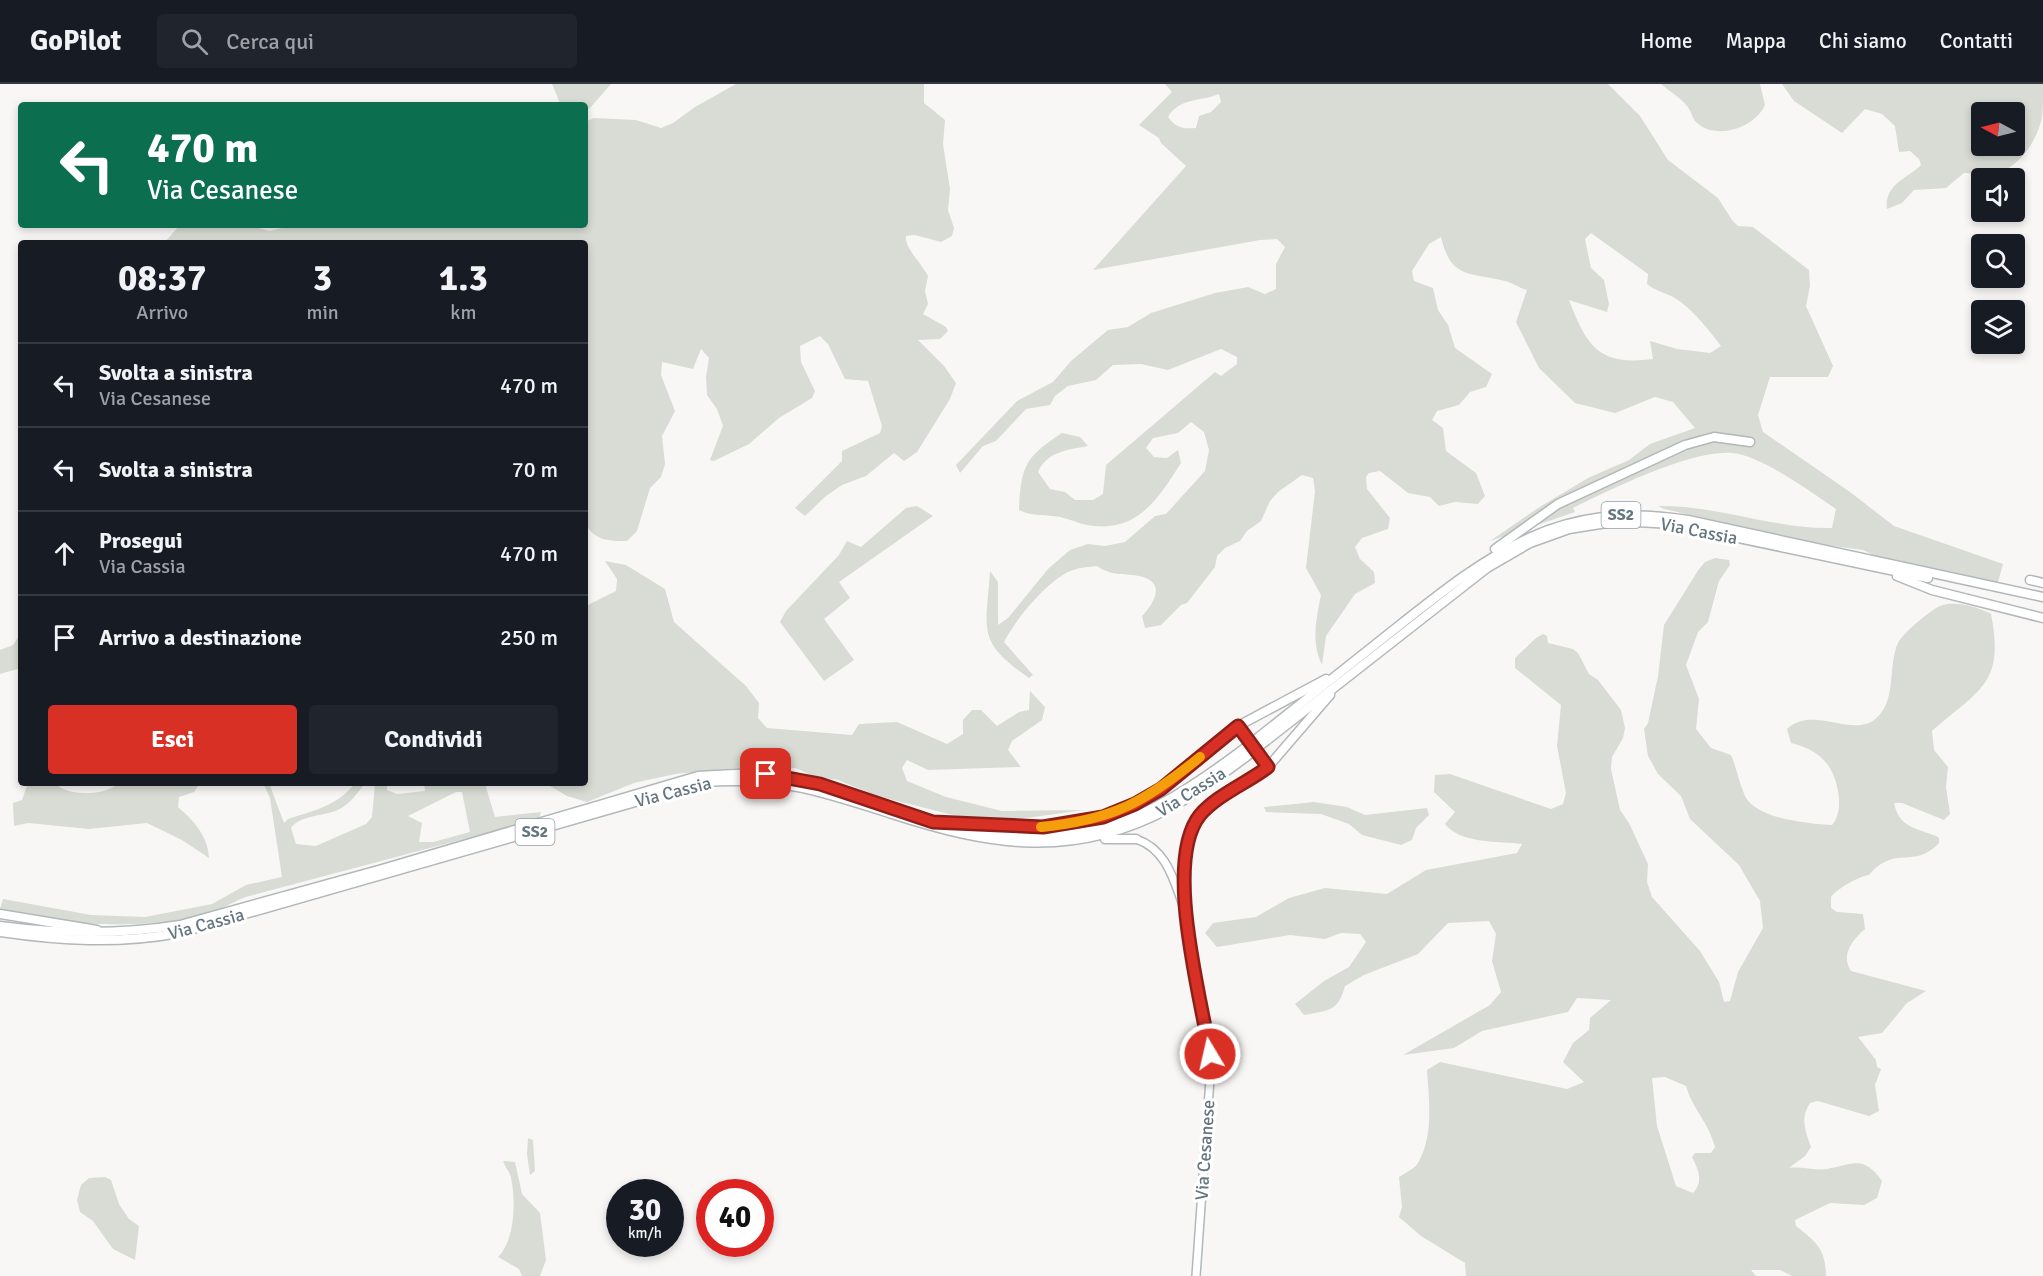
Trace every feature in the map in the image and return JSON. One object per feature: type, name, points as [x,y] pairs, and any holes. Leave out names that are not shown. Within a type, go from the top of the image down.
[{"type":"highway","points":[[1470,572],[1494,549],[1542,513],[1664,455],[1694,442],[1714,437],[1750,442]]},
{"type":"highway","name":"Via Cassia","points":[[1263,739],[1347,668],[1470,572],[1510,545],[1553,528],[1606,516],[1656,515],[1688,520],[2043,597]]},
{"type":"highway","name":"Via Cassia","points":[[0,932],[86,941],[130,940],[179,933],[705,782],[741,779],[778,782],[818,790],[930,826],[978,838],[1024,844],[1068,843],[1104,835],[1169,809],[1497,561],[1544,537],[1588,525],[1618,521],[1672,524],[2043,603]]},
{"type":"highway","points":[[1877,568],[1932,590],[2043,618]]},
{"type":"highway","points":[[2030,580],[2043,583]]},
{"type":"highway","points":[[1268,767],[1327,698],[1364,662]]},
{"type":"highway","points":[[1238,726],[1347,668]]},
{"type":"highway","points":[[933,822],[1023,828],[1103,817],[1135,804],[1161,789],[1228,733]]},
{"type":"highway","name":"Via Cassia","points":[[0,926],[60,933],[115,933],[191,921],[382,869],[698,776],[753,773],[800,779],[933,822],[973,831],[1022,836],[1066,836],[1099,829],[1142,815],[1168,802],[1243,754]]},
{"type":"highway","points":[[1068,843],[1120,837],[1136,838]]},
{"type":"highway","points":[[0,914],[115,933]]},
{"type":"street","points":[[1228,733],[1238,726],[1268,767]]},
{"type":"street","name":"Via Cesanese","points":[[1196,1276],[1211,1065],[1185,912],[1185,855],[1193,826],[1210,805],[1268,767]]},
{"type":"street","points":[[1136,838],[1153,847],[1166,863],[1185,912]]},
{"type":"shaded area","points":[[552,84],[611,84],[589,109],[588,102],[560,102]]},
{"type":"shaded area","points":[[736,84],[924,84],[924,103],[945,120],[943,144],[950,189],[948,210],[954,228],[952,236],[941,242],[915,235],[906,236],[906,240],[910,250],[928,276],[925,291],[928,304],[923,314],[946,327],[948,331],[940,339],[918,340],[944,366],[956,383],[950,399],[917,452],[904,461],[894,453],[866,476],[842,485],[826,496],[805,516],[795,508],[842,461],[842,451],[880,433],[882,426],[868,381],[845,379],[828,344],[820,336],[800,346],[801,362],[815,391],[812,398],[779,418],[749,444],[714,461],[710,460],[723,426],[717,409],[707,395],[706,377],[709,358],[701,349],[693,369],[662,362],[661,375],[675,411],[662,436],[665,464],[661,477],[650,488],[637,531],[627,541],[608,540],[598,537],[588,528],[588,240],[167,240],[177,228],[258,228],[270,231],[282,228],[588,228],[588,121],[594,118],[636,120],[661,128],[673,123],[695,107]]},
{"type":"shaded area","points":[[1165,84],[1608,84],[1640,116],[1668,160],[1718,198],[1738,226],[1753,227],[1809,270],[1810,286],[1806,306],[1833,366],[1828,377],[1770,377],[1758,415],[1763,432],[1850,492],[1894,526],[2003,564],[1998,582],[1888,562],[1863,550],[1826,545],[1658,506],[1702,509],[1788,525],[1832,528],[1836,509],[1771,467],[1744,455],[1732,453],[1695,458],[1651,472],[1573,508],[1575,512],[1490,541],[1538,508],[1588,478],[1629,460],[1650,444],[1695,428],[1673,402],[1655,397],[1615,413],[1575,403],[1539,368],[1516,322],[1527,290],[1505,281],[1464,272],[1450,261],[1441,237],[1429,244],[1412,271],[1414,281],[1433,288],[1438,310],[1448,325],[1455,348],[1492,374],[1486,387],[1470,392],[1459,405],[1437,411],[1432,420],[1443,428],[1446,451],[1476,473],[1485,496],[1478,504],[1455,502],[1439,506],[1430,497],[1408,493],[1380,471],[1369,473],[1366,477],[1367,489],[1390,518],[1388,529],[1362,538],[1355,547],[1360,559],[1374,572],[1375,583],[1355,594],[1326,636],[1322,665],[1316,648],[1316,622],[1321,595],[1306,568],[1315,491],[1313,478],[1302,475],[1278,492],[1270,501],[1261,521],[1247,531],[1240,541],[1225,548],[1217,556],[1215,567],[1187,603],[1181,605],[1161,625],[1145,628],[1142,616],[1149,608],[1156,593],[1153,583],[1148,579],[1136,575],[1117,574],[1097,566],[1064,574],[1044,590],[1024,612],[1004,642],[1033,675],[1029,678],[1000,654],[992,644],[987,621],[990,571],[998,582],[998,625],[1008,618],[1048,569],[1070,550],[1088,544],[1105,546],[1125,542],[1155,516],[1166,514],[1205,471],[1209,450],[1204,432],[1191,422],[1178,433],[1153,438],[1146,448],[1154,457],[1167,458],[1178,450],[1181,463],[1164,489],[1144,511],[1120,524],[1104,526],[1087,525],[1060,517],[1019,510],[1021,483],[1027,464],[1040,449],[1062,433],[1080,437],[1088,446],[1066,450],[1053,456],[1042,465],[1038,472],[1050,489],[1065,492],[1075,500],[1093,500],[1103,494],[1106,465],[1215,372],[1221,376],[1237,364],[1237,357],[1221,349],[1168,370],[1141,364],[1113,365],[1096,380],[1068,386],[1055,396],[1050,405],[1026,409],[996,441],[983,446],[960,473],[956,465],[1017,401],[1053,382],[1071,361],[1108,330],[1128,327],[1151,313],[1215,293],[1248,287],[1265,294],[1276,289],[1276,264],[1285,247],[1277,239],[1260,240],[1093,270],[1186,166],[1161,143],[1159,138],[1139,125],[1172,92]],"holes":[[[1219,94],[1221,102],[1211,112],[1199,116],[1196,128],[1180,127],[1168,117],[1184,103]],[[1591,233],[1648,274],[1647,284],[1673,297],[1693,312],[1721,346],[1710,353],[1677,349],[1650,341],[1653,359],[1635,360],[1607,356],[1598,350],[1582,330],[1569,300],[1607,312],[1609,304],[1604,280],[1591,268],[1585,239]]]},
{"type":"shaded area","points":[[1661,84],[1760,84],[1765,105],[1753,120],[1744,125],[1724,131],[1713,131],[1696,122],[1684,103]]},
{"type":"shaded area","points":[[1782,84],[2043,84],[2042,117],[2035,137],[2025,153],[2025,102],[1971,102],[1971,156],[2022,156],[2015,163],[2008,168],[1971,168],[1971,174],[1964,173],[1946,188],[1914,190],[1902,203],[1887,209],[1889,194],[1898,183],[1921,165],[1919,159],[1910,151],[1899,152],[1895,126],[1882,114],[1865,109],[1842,133],[1794,101]]},
{"type":"shaded area","points":[[917,506],[933,516],[839,582],[850,598],[824,619],[854,660],[824,681],[780,622],[786,611],[839,555],[847,541],[861,547],[906,508]]},
{"type":"shaded area","points":[[1715,558],[1729,560],[1730,565],[1719,581],[1708,622],[1698,632],[1686,665],[1699,699],[1696,729],[1711,748],[1731,755],[1745,796],[1751,804],[1784,819],[1832,825],[1836,819],[1839,804],[1835,778],[1828,765],[1811,751],[1791,743],[1787,729],[1797,722],[1808,720],[1854,725],[1874,720],[1886,704],[1898,643],[1911,628],[1938,607],[1948,604],[1967,605],[1991,614],[1994,656],[1991,671],[1975,694],[1932,731],[1934,750],[1948,767],[1946,787],[1950,814],[1944,820],[1902,803],[1894,803],[1896,811],[1904,822],[1936,836],[1939,838],[1939,843],[1921,855],[1887,861],[1869,875],[1843,887],[1831,897],[1831,908],[1837,912],[1863,914],[1865,929],[1852,943],[1847,953],[1851,971],[1926,991],[1907,1003],[1882,1033],[1858,1037],[1876,1060],[1877,1067],[1881,1069],[1875,1085],[1879,1111],[1869,1116],[1818,1101],[1810,1103],[1804,1119],[1811,1147],[1805,1156],[1789,1168],[1823,1169],[1863,1164],[1882,1181],[1877,1198],[1864,1205],[1830,1203],[1795,1220],[1796,1226],[1814,1242],[1822,1253],[1826,1276],[1792,1276],[1780,1270],[1751,1270],[1756,1276],[1466,1276],[1465,1263],[1421,1236],[1399,1217],[1402,1207],[1399,1177],[1418,1163],[1426,1141],[1429,1117],[1427,1070],[1440,1062],[1567,1089],[1584,1082],[1563,1062],[1573,1043],[1589,1030],[1590,1018],[1611,1000],[1577,998],[1568,1012],[1482,1031],[1454,1048],[1403,1055],[1490,1005],[1501,992],[1492,961],[1496,934],[1489,921],[1448,923],[1418,954],[1364,975],[1345,986],[1336,1005],[1320,1012],[1304,1015],[1295,1004],[1324,981],[1349,967],[1366,942],[1360,934],[1341,933],[1325,939],[1290,935],[1217,947],[1205,933],[1213,923],[1256,917],[1289,898],[1325,888],[1387,894],[1426,870],[1517,853],[1522,844],[1470,838],[1460,835],[1445,824],[1455,812],[1434,792],[1435,775],[1450,774],[1551,809],[1563,804],[1566,793],[1557,746],[1561,705],[1515,668],[1515,658],[1543,634],[1547,636],[1548,643],[1573,649],[1578,653],[1589,674],[1598,680],[1621,710],[1625,728],[1623,738],[1612,757],[1611,769],[1620,810],[1629,823],[1648,864],[1647,882],[1652,897],[1700,951],[1719,982],[1724,1002],[1730,1001],[1738,972],[1763,928],[1760,901],[1739,865],[1690,819],[1681,796],[1658,774],[1648,756],[1644,729],[1648,723],[1658,676],[1664,625],[1705,562]],"holes":[[[1665,1077],[1686,1086],[1715,1147],[1711,1153],[1695,1153],[1692,1157],[1698,1170],[1699,1180],[1693,1193],[1676,1186],[1657,1126],[1652,1078]]]},
{"type":"shaded area","points":[[605,561],[626,565],[665,589],[674,622],[746,686],[759,703],[758,718],[767,728],[852,735],[859,724],[897,722],[947,744],[963,734],[963,720],[972,710],[981,710],[997,726],[1019,712],[1029,710],[1030,691],[1045,707],[1042,720],[1012,741],[1008,750],[1021,767],[928,770],[907,760],[902,768],[907,781],[946,797],[1002,811],[1084,810],[1019,819],[965,818],[877,796],[838,780],[816,777],[795,768],[747,767],[675,774],[634,783],[587,802],[567,796],[550,786],[588,786],[588,605],[616,591],[617,579]]},
{"type":"shaded area","points":[[18,638],[18,669],[0,674],[0,650],[13,645]]},
{"type":"shaded area","points":[[27,786],[59,786],[68,791],[87,793],[114,786],[198,786],[194,792],[179,797],[178,807],[203,836],[209,858],[182,840],[147,823],[89,829],[28,823],[14,826],[13,803],[22,800]]},
{"type":"shaded area","points":[[264,786],[270,786],[284,823],[288,819],[333,802],[353,786],[363,786],[342,808],[300,821],[291,828],[296,844],[316,846],[366,824],[372,817],[375,786],[387,786],[387,790],[397,794],[425,791],[424,786],[486,786],[495,817],[541,812],[539,819],[246,897],[220,909],[170,921],[141,924],[80,923],[51,920],[0,909],[3,899],[91,915],[145,917],[212,904],[246,885],[282,877],[270,798]],"holes":[[[456,792],[462,792],[470,832],[433,842],[419,842],[422,823],[408,816]]]},
{"type":"shaded area","points":[[1314,802],[1347,807],[1365,815],[1427,808],[1429,815],[1416,828],[1412,840],[1401,845],[1362,835],[1349,824],[1321,814],[1266,812],[1264,807]]},
{"type":"shaded area","points":[[528,1138],[533,1140],[535,1171],[530,1175],[527,1154]]},
{"type":"shaded area","points":[[503,1161],[515,1162],[522,1194],[540,1213],[546,1260],[540,1276],[522,1276],[519,1269],[498,1257],[508,1241],[514,1209],[511,1178]]},
{"type":"shaded area","points":[[105,1177],[111,1180],[119,1204],[129,1219],[139,1226],[135,1260],[113,1249],[93,1221],[80,1212],[77,1200],[81,1185],[89,1178]]},
{"type":"slow traffic","points":[[1041,827],[1103,817],[1135,804],[1161,789],[1200,757]]},
{"type":"route","points":[[766,774],[820,784],[933,822],[1023,828],[1043,827],[1103,817],[1135,804],[1161,789],[1238,726],[1268,767],[1205,810],[1192,829],[1185,855],[1185,912],[1210,1054]]}]
